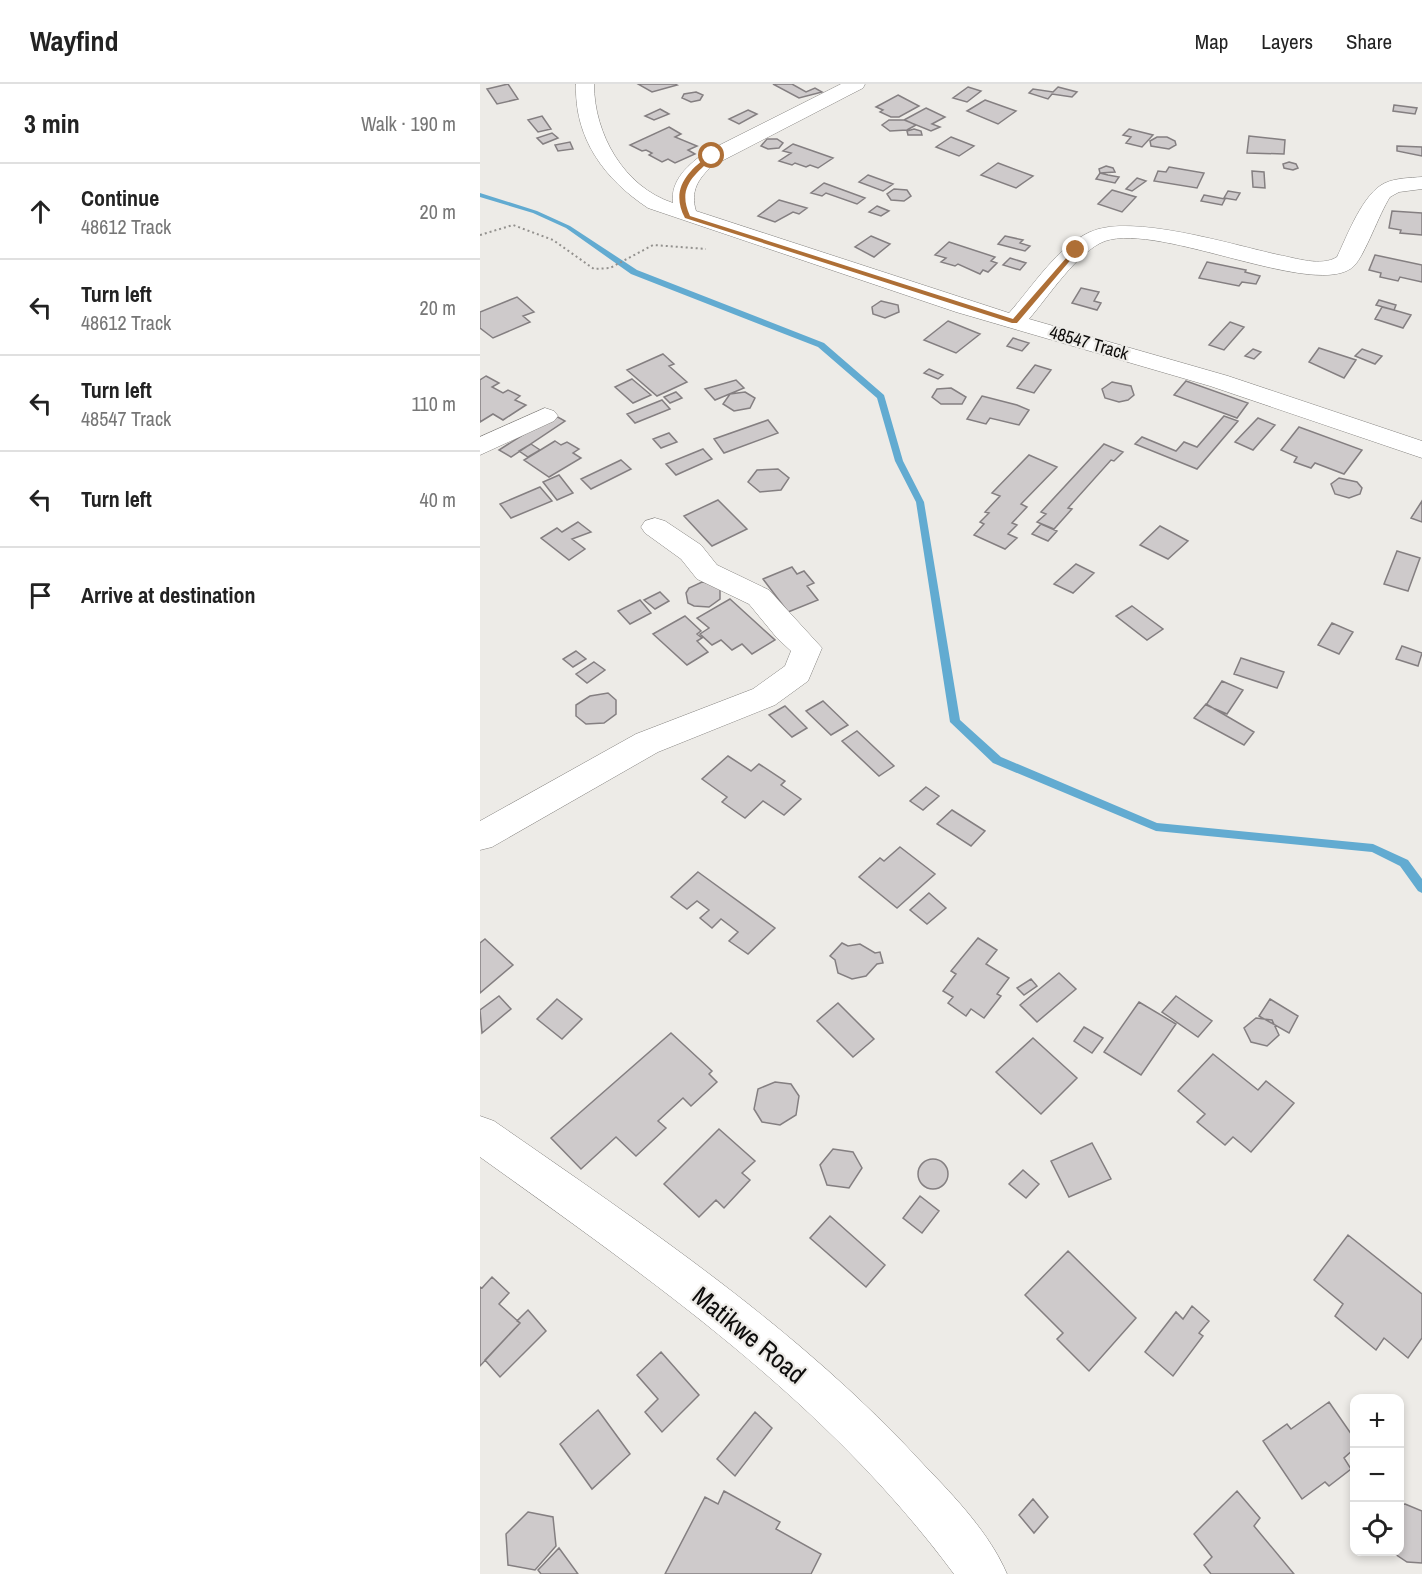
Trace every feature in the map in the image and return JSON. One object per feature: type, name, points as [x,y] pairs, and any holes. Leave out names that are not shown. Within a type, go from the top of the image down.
[{"type":"street","name":"48547 Track","points":[[585,84],[587,119],[599,149],[624,180],[640,195],[688,217],[1015,321],[1219,381],[1422,450]]},
{"type":"street","points":[[688,217],[683,207],[682,192],[686,180],[696,168],[723,151],[856,84]]},
{"type":"street","points":[[1015,321],[1076,250],[1098,236],[1122,232],[1158,235],[1327,270],[1342,266],[1346,261],[1371,210],[1383,193],[1394,187],[1422,183]]},
{"type":"street","points":[[480,447],[545,416]]},
{"type":"street","points":[[480,837],[647,743],[764,697],[797,673],[807,648],[787,631],[759,597],[707,572],[691,552],[655,527]]},
{"type":"street","name":"Matikwe Road","points":[[480,1134],[748,1330],[904,1472],[983,1574]]},
{"type":"path","points":[[480,235],[513,225],[553,240],[594,269],[610,268],[639,255]]},
{"type":"building","points":[[508,84],[518,99],[497,104],[487,89]]},
{"type":"building","points":[[638,84],[675,84],[677,85],[652,92]]},
{"type":"building","points":[[773,84],[792,84],[806,92],[815,88],[822,92],[799,98]]},
{"type":"building","points":[[968,87],[981,91],[967,102],[953,98]]},
{"type":"building","points":[[1058,87],[1077,92],[1072,97],[1052,94],[1048,99],[1029,93],[1033,89],[1053,92]]},
{"type":"building","points":[[696,92],[703,95],[700,100],[691,102],[682,98],[684,94]]},
{"type":"building","points":[[898,95],[919,106],[899,117],[891,117],[880,112],[883,110],[876,107]]},
{"type":"building","points":[[985,100],[1016,111],[998,124],[967,111]]},
{"type":"building","points":[[1394,105],[1417,108],[1415,114],[1393,111]]},
{"type":"building","points":[[926,108],[945,117],[932,124],[940,127],[931,131],[904,120]]},
{"type":"building","points":[[660,109],[669,114],[654,120],[645,116]]},
{"type":"building","points":[[748,110],[757,114],[739,124],[729,119]]},
{"type":"building","points":[[542,116],[551,129],[538,132],[528,120]]},
{"type":"building","points":[[889,120],[905,120],[916,125],[907,130],[890,131],[882,125]]},
{"type":"building","points":[[669,127],[681,134],[675,137],[697,146],[688,150],[695,154],[675,163],[668,159],[662,162],[649,155],[652,153],[630,145]]},
{"type":"building","points":[[914,129],[921,131],[922,135],[908,135],[907,131]]},
{"type":"building","points":[[1129,129],[1153,135],[1142,147],[1126,143],[1131,137],[1123,135]]},
{"type":"building","points":[[552,133],[558,138],[543,144],[537,138]]},
{"type":"building","points":[[1249,136],[1285,140],[1284,154],[1247,153]]},
{"type":"building","points":[[951,137],[974,146],[959,156],[936,147]]},
{"type":"building","points":[[1157,137],[1167,137],[1175,141],[1176,145],[1169,149],[1151,146],[1150,141]]},
{"type":"building","points":[[767,139],[777,139],[783,143],[779,148],[768,149],[761,146]]},
{"type":"building","points":[[570,142],[573,149],[558,151],[555,145]]},
{"type":"building","points":[[793,144],[833,158],[818,168],[779,161],[791,153],[783,151]]},
{"type":"building","points":[[1397,146],[1422,147],[1422,156],[1397,151]]},
{"type":"building","points":[[1289,162],[1296,164],[1298,168],[1293,170],[1284,168],[1283,164]]},
{"type":"building","points":[[998,163],[1033,176],[1016,188],[981,175]]},
{"type":"building","points":[[1106,166],[1113,168],[1115,172],[1100,173],[1099,169]]},
{"type":"building","points":[[1169,167],[1204,173],[1197,188],[1154,181],[1158,171],[1166,172]]},
{"type":"building","points":[[1252,171],[1264,172],[1265,188],[1253,187]]},
{"type":"building","points":[[1100,173],[1119,177],[1115,183],[1096,179]]},
{"type":"building","points":[[868,175],[893,184],[883,191],[859,182]]},
{"type":"building","points":[[1137,178],[1146,181],[1132,191],[1126,189]]},
{"type":"building","points":[[824,183],[865,198],[857,204],[826,193],[822,196],[811,193]]},
{"type":"building","points":[[894,189],[907,190],[911,196],[904,201],[891,200],[887,194]]},
{"type":"building","points":[[1112,190],[1136,197],[1122,212],[1098,204]]},
{"type":"building","points":[[1228,191],[1240,193],[1236,200],[1224,198]]},
{"type":"building","points":[[1204,195],[1225,199],[1222,205],[1201,201]]},
{"type":"building","points":[[779,200],[807,208],[799,214],[793,212],[775,222],[758,216]]},
{"type":"building","points":[[877,206],[889,211],[881,216],[869,212]]},
{"type":"building","points":[[1392,211],[1422,213],[1422,235],[1400,233],[1401,230],[1389,228]]},
{"type":"building","points":[[871,236],[890,244],[874,257],[855,247]]},
{"type":"building","points":[[1005,236],[1023,240],[1020,243],[1030,246],[1025,251],[998,244]]},
{"type":"building","points":[[949,242],[995,257],[991,261],[997,263],[988,272],[983,270],[980,274],[958,264],[955,266],[941,262],[946,258],[935,255]]},
{"type":"building","points":[[1375,255],[1422,265],[1422,282],[1400,277],[1398,281],[1380,277],[1381,273],[1369,270]]},
{"type":"building","points":[[1010,258],[1026,263],[1020,270],[1003,265]]},
{"type":"building","points":[[1207,262],[1246,270],[1245,272],[1260,276],[1256,284],[1242,282],[1239,286],[1199,278]]},
{"type":"building","points":[[1081,288],[1099,292],[1094,301],[1101,303],[1097,310],[1072,303]]},
{"type":"building","points":[[517,297],[534,312],[523,316],[530,322],[493,338],[480,328],[480,312]]},
{"type":"building","points":[[1379,300],[1396,305],[1394,310],[1376,305]]},
{"type":"building","points":[[881,301],[898,305],[899,312],[885,318],[873,314],[872,307]]},
{"type":"building","points":[[1382,307],[1411,315],[1403,328],[1375,319]]},
{"type":"building","points":[[948,321],[980,334],[956,353],[924,340]]},
{"type":"building","points":[[1230,322],[1244,327],[1224,350],[1209,345]]},
{"type":"building","points":[[1013,338],[1029,343],[1022,351],[1007,346]]},
{"type":"building","points":[[1319,348],[1356,360],[1344,378],[1309,362]]},
{"type":"building","points":[[1253,349],[1261,352],[1254,359],[1245,356]]},
{"type":"building","points":[[1362,349],[1382,356],[1375,364],[1355,356]]},
{"type":"building","points":[[663,354],[674,364],[669,366],[687,382],[657,396],[627,370]]},
{"type":"building","points":[[1035,365],[1051,370],[1034,393],[1017,388]]},
{"type":"building","points":[[929,369],[943,375],[938,379],[924,373]]},
{"type":"building","points":[[486,376],[499,383],[492,387],[503,393],[508,390],[520,396],[515,400],[526,405],[503,420],[493,414],[480,422],[480,380]]},
{"type":"building","points":[[632,379],[651,395],[633,403],[615,387]]},
{"type":"building","points":[[736,380],[744,388],[715,400],[705,389]]},
{"type":"building","points":[[1186,381],[1248,403],[1237,418],[1174,395]]},
{"type":"building","points":[[1112,382],[1131,386],[1134,395],[1128,400],[1119,402],[1105,398],[1102,389]]},
{"type":"building","points":[[951,388],[966,397],[962,404],[941,404],[932,397],[937,389]]},
{"type":"building","points":[[676,392],[682,398],[670,403],[664,397]]},
{"type":"building","points":[[745,392],[755,398],[750,408],[734,411],[723,404],[730,394]]},
{"type":"building","points":[[982,396],[1029,410],[1019,425],[990,418],[986,424],[967,419]]},
{"type":"building","points":[[662,400],[670,409],[635,423],[627,414]]},
{"type":"building","points":[[554,415],[565,421],[511,457],[499,450]]},
{"type":"building","points":[[1224,416],[1238,421],[1197,469],[1135,444],[1142,437],[1176,451],[1184,442],[1197,447]]},
{"type":"building","points":[[1258,418],[1275,425],[1253,450],[1235,442]]},
{"type":"building","points":[[768,420],[778,433],[724,453],[714,439]]},
{"type":"building","points":[[1299,427],[1362,450],[1344,474],[1315,463],[1311,468],[1294,462],[1297,457],[1281,450]]},
{"type":"building","points":[[669,433],[677,442],[661,448],[653,439]]},
{"type":"building","points":[[555,441],[561,445],[567,442],[579,449],[573,453],[581,458],[549,477],[524,460]]},
{"type":"building","points":[[531,444],[540,450],[528,457],[519,451]]},
{"type":"building","points":[[1104,444],[1123,452],[1114,461],[1111,460],[1068,508],[1072,509],[1054,529],[1037,522],[1046,514],[1041,512]]},
{"type":"building","points":[[703,449],[712,459],[676,475],[666,464]]},
{"type":"building","points":[[1029,455],[1057,467],[1021,504],[1027,507],[1012,523],[1017,525],[1008,534],[1017,538],[1005,549],[974,535],[984,524],[980,522],[989,513],[985,512],[1000,496],[992,493]]},
{"type":"building","points":[[621,460],[631,469],[591,489],[581,479]]},
{"type":"building","points":[[778,469],[789,478],[781,490],[760,492],[748,482],[757,470]]},
{"type":"building","points":[[559,475],[573,493],[557,500],[543,482]]},
{"type":"building","points":[[1339,478],[1357,482],[1362,488],[1360,494],[1349,498],[1335,494],[1331,484]]},
{"type":"building","points":[[540,487],[552,501],[511,518],[500,504]]},
{"type":"building","points":[[718,500],[747,529],[712,546],[684,516]]},
{"type":"building","points":[[1422,501],[1422,522],[1411,518]]},
{"type":"building","points":[[578,522],[591,532],[572,539],[585,549],[569,560],[541,538],[557,528],[562,532]]},
{"type":"building","points":[[1041,524],[1057,531],[1048,541],[1032,534]]},
{"type":"building","points":[[1160,526],[1188,541],[1168,559],[1140,545]]},
{"type":"building","points":[[1397,551],[1420,558],[1408,591],[1384,584]]},
{"type":"building","points":[[1076,564],[1094,573],[1073,593],[1054,584]]},
{"type":"building","points":[[792,567],[797,574],[804,571],[814,583],[807,586],[818,600],[788,612],[763,579]]},
{"type":"building","points":[[702,582],[720,589],[720,599],[709,607],[694,606],[688,603],[686,593],[689,588]]},
{"type":"building","points":[[660,592],[669,601],[655,609],[644,600]]},
{"type":"building","points":[[730,599],[775,640],[752,654],[742,644],[732,650],[721,640],[712,645],[700,634],[709,628],[697,618]]},
{"type":"building","points":[[640,600],[651,613],[630,624],[618,611]]},
{"type":"building","points":[[1132,606],[1163,629],[1147,640],[1116,616]]},
{"type":"building","points":[[685,616],[701,631],[697,634],[702,638],[697,641],[708,652],[687,665],[653,634]]},
{"type":"building","points":[[1332,623],[1353,632],[1339,654],[1318,645]]},
{"type":"building","points":[[1402,646],[1422,653],[1418,666],[1396,659]]},
{"type":"building","points":[[576,651],[586,659],[573,667],[563,659]]},
{"type":"building","points":[[1241,658],[1284,672],[1277,688],[1234,674]]},
{"type":"building","points":[[594,662],[605,670],[587,683],[576,674]]},
{"type":"building","points":[[1222,681],[1243,690],[1227,714],[1206,705]]},
{"type":"building","points":[[608,693],[616,700],[616,714],[604,723],[586,724],[576,716],[576,705],[590,696]]},
{"type":"building","points":[[823,701],[848,725],[831,735],[806,711]]},
{"type":"building","points":[[1206,704],[1254,732],[1244,745],[1194,718]]},
{"type":"building","points":[[785,706],[807,728],[792,737],[769,715]]},
{"type":"building","points":[[857,731],[894,766],[879,776],[842,741]]},
{"type":"building","points":[[728,756],[751,771],[759,764],[785,781],[781,785],[801,799],[784,815],[763,801],[745,818],[722,802],[727,797],[702,779]]},
{"type":"building","points":[[926,787],[939,796],[923,810],[910,801]]},
{"type":"building","points":[[952,810],[985,831],[971,846],[937,824]]},
{"type":"building","points":[[900,847],[935,874],[897,908],[859,877],[880,858],[884,861]]},
{"type":"building","points":[[698,872],[775,928],[748,954],[729,941],[738,932],[721,919],[712,928],[700,918],[709,910],[697,901],[687,909],[671,897]]},
{"type":"building","points":[[929,893],[946,908],[927,924],[910,910]]},
{"type":"building","points":[[978,938],[997,950],[986,964],[1009,978],[997,994],[1001,996],[984,1018],[971,1009],[966,1016],[948,1003],[953,997],[943,991],[956,974],[951,971]]},
{"type":"building","points":[[485,939],[513,965],[480,993],[480,943]]},
{"type":"building","points":[[842,943],[848,946],[860,944],[875,953],[880,952],[883,963],[877,964],[866,976],[852,979],[838,973],[835,960],[830,956]]},
{"type":"building","points":[[1059,973],[1076,989],[1037,1022],[1020,1005]]},
{"type":"building","points":[[1031,979],[1037,986],[1024,995],[1017,988]]},
{"type":"building","points":[[499,996],[511,1009],[482,1033],[480,1010]]},
{"type":"building","points":[[1176,996],[1212,1021],[1198,1037],[1162,1012]]},
{"type":"building","points":[[557,999],[582,1019],[562,1039],[537,1019]]},
{"type":"building","points":[[1270,999],[1298,1016],[1289,1033],[1259,1016]]},
{"type":"building","points":[[1139,1002],[1176,1024],[1141,1075],[1104,1052]]},
{"type":"building","points":[[838,1003],[874,1039],[853,1057],[817,1021]]},
{"type":"building","points":[[1256,1018],[1272,1020],[1279,1035],[1267,1046],[1251,1042],[1244,1028]]},
{"type":"building","points":[[1084,1027],[1103,1038],[1092,1053],[1074,1041]]},
{"type":"building","points":[[671,1033],[712,1071],[709,1074],[717,1082],[691,1106],[683,1098],[658,1121],[666,1128],[636,1156],[616,1137],[581,1169],[551,1138]]},
{"type":"building","points":[[1033,1038],[1077,1078],[1041,1114],[996,1072]]},
{"type":"building","points":[[1213,1054],[1258,1090],[1266,1081],[1294,1103],[1251,1152],[1233,1137],[1225,1145],[1197,1122],[1205,1114],[1178,1091]]},
{"type":"building","points":[[775,1082],[791,1084],[799,1096],[796,1115],[780,1125],[762,1122],[754,1109],[758,1089]]},
{"type":"building","points":[[719,1129],[755,1161],[742,1173],[750,1180],[724,1208],[716,1200],[699,1217],[664,1184]]},
{"type":"building","points":[[1092,1143],[1111,1179],[1069,1197],[1051,1161]]},
{"type":"building","points":[[833,1149],[853,1152],[862,1168],[849,1188],[827,1185],[820,1165]]},
{"type":"building","points":[[933,1159],[943,1164],[948,1174],[943,1184],[933,1189],[923,1184],[918,1174],[923,1164]]},
{"type":"building","points":[[1023,1170],[1039,1184],[1026,1198],[1009,1184]]},
{"type":"building","points":[[920,1196],[939,1211],[922,1233],[903,1218]]},
{"type":"building","points":[[830,1216],[885,1265],[866,1287],[810,1238]]},
{"type":"building","points":[[1348,1235],[1422,1294],[1422,1338],[1408,1358],[1384,1338],[1376,1350],[1335,1316],[1343,1304],[1314,1280]]},
{"type":"building","points":[[1068,1251],[1136,1318],[1089,1371],[1057,1339],[1063,1333],[1025,1295]]},
{"type":"building","points":[[492,1277],[509,1293],[499,1304],[520,1323],[480,1366],[480,1287],[482,1288]]},
{"type":"building","points":[[1192,1306],[1209,1321],[1199,1333],[1203,1336],[1173,1376],[1145,1352],[1176,1312],[1183,1319]]},
{"type":"building","points":[[528,1310],[546,1331],[500,1377],[485,1360],[520,1323],[517,1321]]},
{"type":"building","points":[[661,1352],[699,1395],[662,1432],[645,1412],[658,1399],[637,1375]]},
{"type":"building","points":[[1329,1402],[1350,1432],[1350,1453],[1344,1458],[1350,1470],[1329,1486],[1325,1482],[1302,1499],[1263,1441],[1287,1424],[1291,1429]]},
{"type":"building","points":[[598,1410],[630,1454],[592,1489],[560,1444]]},
{"type":"building","points":[[755,1412],[772,1428],[735,1476],[717,1459]]},
{"type":"building","points":[[724,1491],[780,1522],[776,1529],[821,1554],[811,1574],[665,1574],[705,1497],[718,1504]]},
{"type":"building","points":[[1237,1491],[1260,1518],[1254,1526],[1294,1574],[1211,1574],[1204,1565],[1212,1557],[1194,1534]]},
{"type":"building","points":[[1033,1499],[1048,1517],[1034,1533],[1019,1515]]},
{"type":"building","points":[[1404,1504],[1422,1511],[1422,1563],[1407,1562],[1398,1556],[1404,1556]]},
{"type":"building","points":[[528,1512],[553,1517],[556,1546],[535,1570],[508,1565],[506,1534]]},
{"type":"building","points":[[559,1548],[578,1574],[541,1574],[538,1570]]},
{"type":"waterway","points":[[480,195],[535,212],[568,227],[634,272],[821,345],[881,397],[899,461],[920,502],[955,722],[997,760],[1156,827],[1373,848],[1404,863],[1422,888]]},
{"type":"route","points":[[712,156],[696,168],[686,180],[682,192],[683,207],[688,217],[1015,321],[1076,250]]}]
